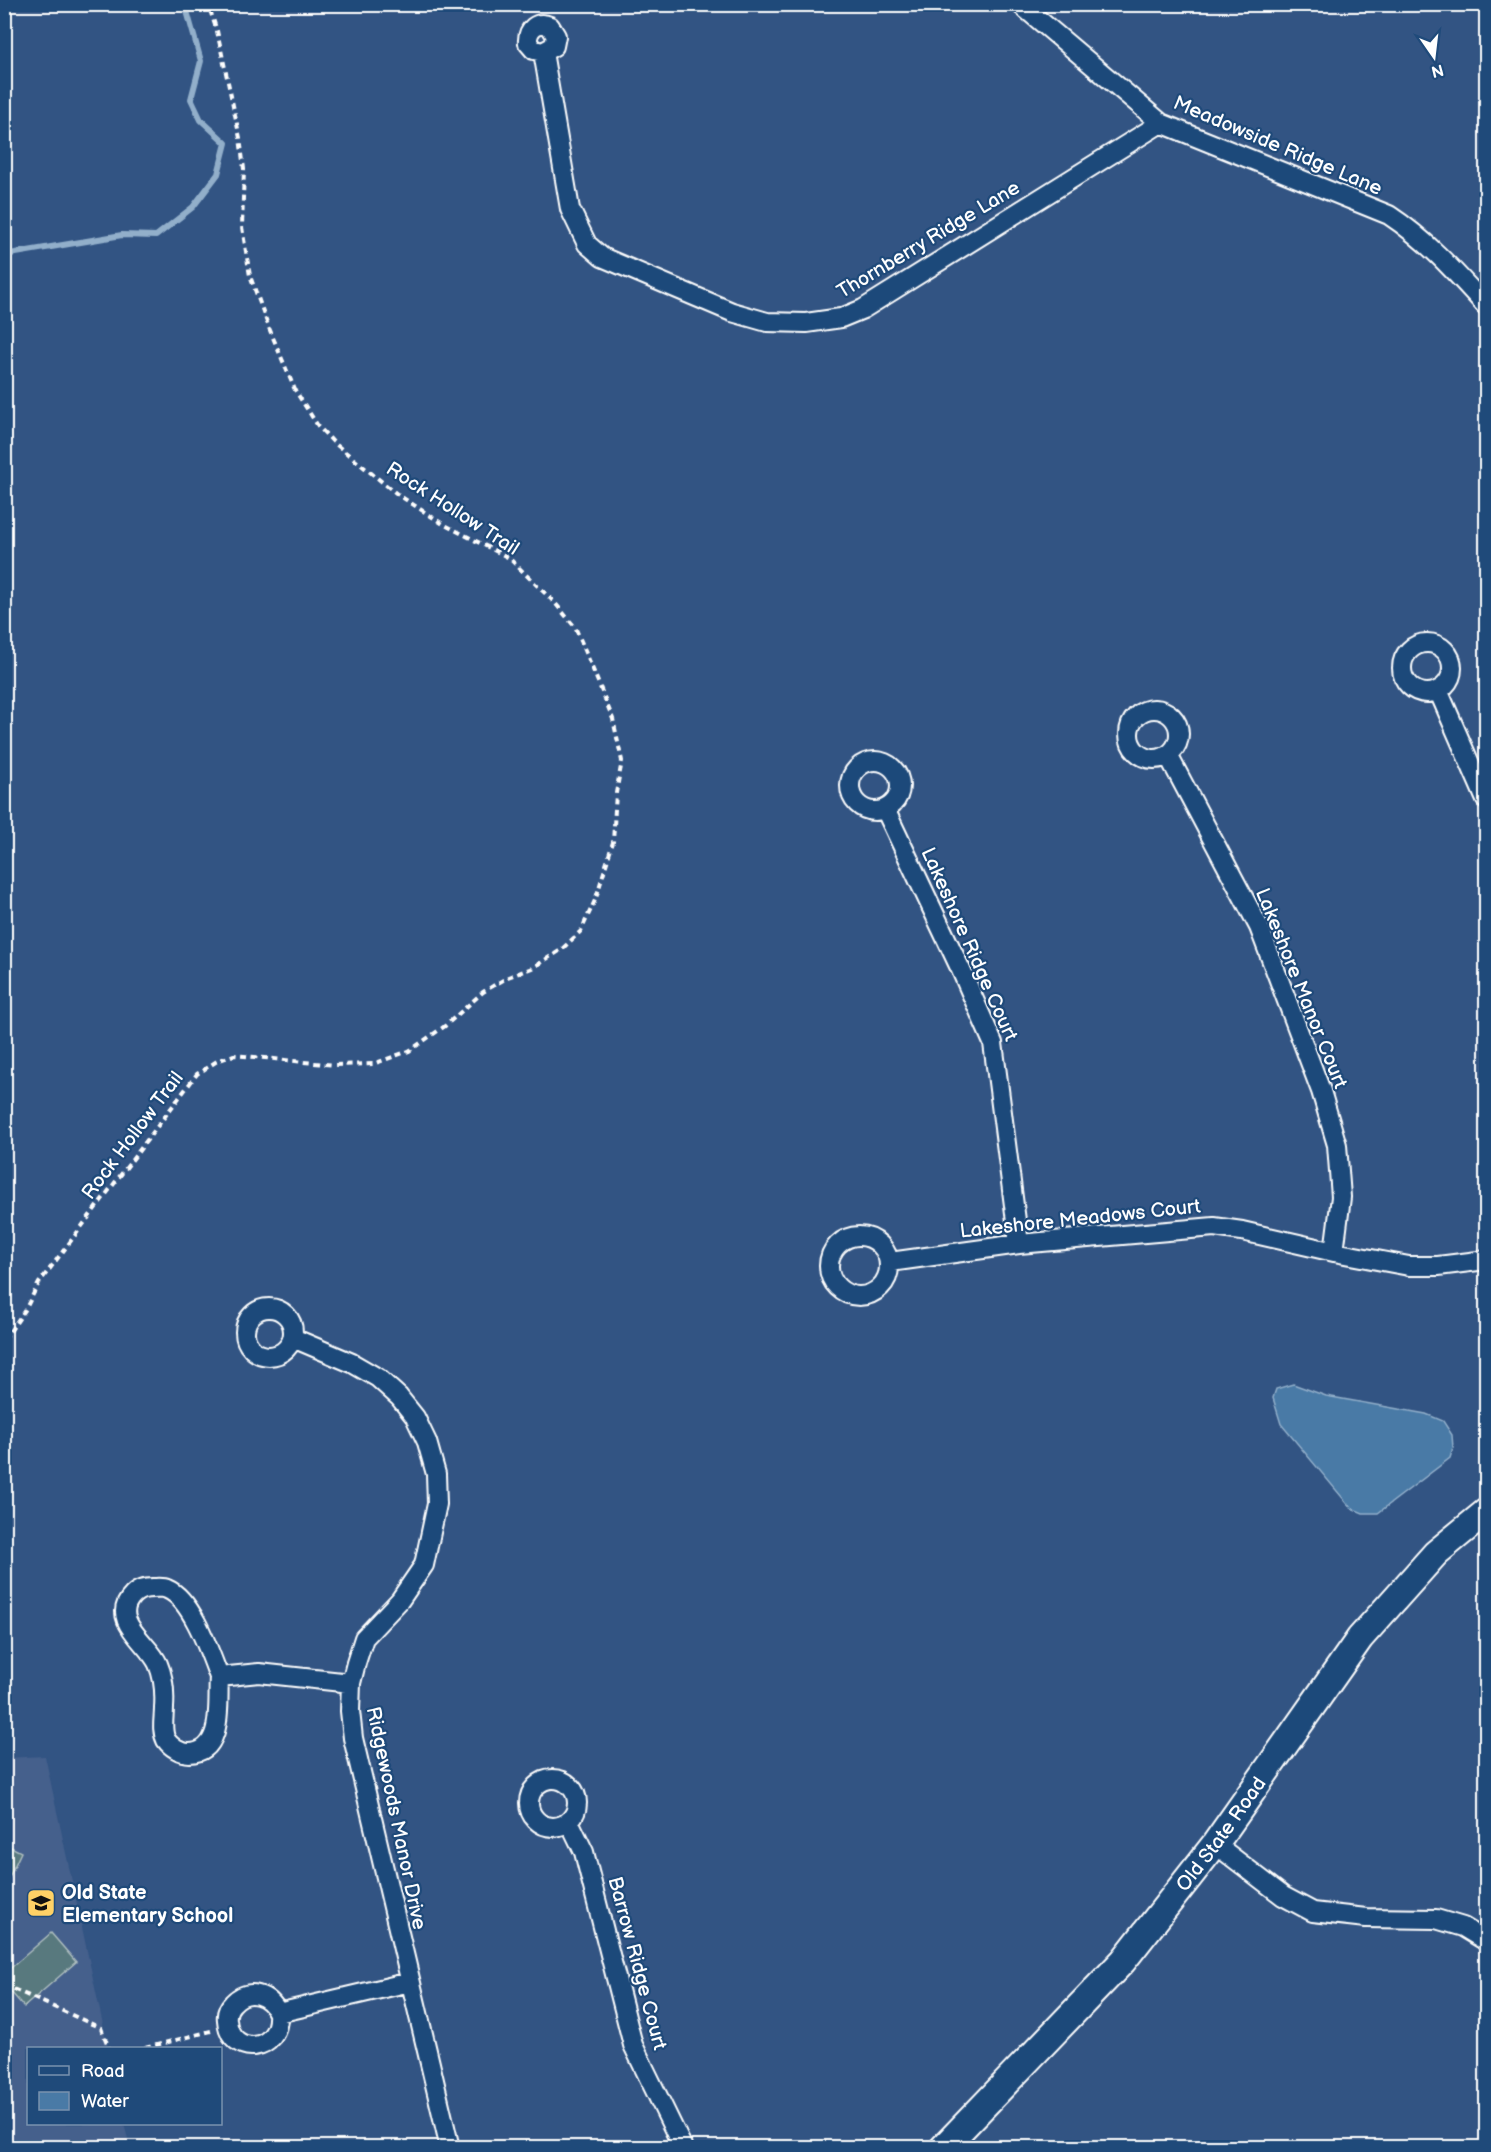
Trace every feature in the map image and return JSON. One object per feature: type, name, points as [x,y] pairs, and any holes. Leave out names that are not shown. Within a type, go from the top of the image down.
[{"type":"street","name":"Meadowside Ridge Lane","points":[[1020,4],[1161,123],[1389,215],[1412,230],[1442,258],[1486,306]]},
{"type":"street","name":"Thornberry Ridge Lane","points":[[543,52],[570,209],[587,244],[602,257],[732,312],[767,322],[806,323],[842,318],[863,309],[1161,123]]},
{"type":"street","points":[[1438,690],[1486,800]]},
{"type":"street","name":"Lakeshore Manor Court","points":[[1168,755],[1258,927],[1321,1091],[1337,1145],[1341,1197],[1334,1252]]},
{"type":"street","name":"Lakeshore Ridge Court","points":[[885,809],[993,1043],[1019,1244]]},
{"type":"street","name":"Lakeshore Meadows Court","points":[[890,1262],[1019,1244],[1214,1227],[1409,1266],[1438,1266],[1486,1260]]},
{"type":"street","name":"Ridgewoods Manor Drive","points":[[293,1338],[352,1363],[378,1378],[399,1397],[415,1417],[436,1474],[437,1504],[424,1565],[400,1600],[364,1638],[351,1683],[350,1711],[353,1738],[450,2148]]},
{"type":"street","name":"Old State Road","points":[[943,2148],[1123,1961],[1215,1844],[1360,1638],[1436,1553],[1486,1512]]},
{"type":"street","points":[[164,1587],[172,1592],[189,1612],[198,1628],[219,1677],[215,1732],[212,1741],[197,1752],[188,1753],[173,1747],[166,1740],[163,1731],[163,1678],[158,1663],[126,1621],[127,1603],[132,1596],[145,1588],[164,1587]]},
{"type":"street","points":[[219,1677],[259,1673],[351,1683]]},
{"type":"street","name":"Barrow Ridge Court","points":[[569,1821],[585,1852],[633,2045],[683,2148]]},
{"type":"street","points":[[1215,1844],[1283,1896],[1313,1912],[1366,1918],[1436,1919],[1462,1927],[1486,1941]]},
{"type":"street","points":[[278,2013],[410,1982]]},
{"type":"path","name":"Rock Hollow Trail","points":[[4,1340],[48,1271],[197,1074],[217,1061],[234,1055],[335,1065],[373,1065],[409,1051],[445,1026],[483,992],[508,977],[532,968],[561,950],[581,931],[596,898],[613,842],[616,793],[622,761],[613,719],[575,627],[555,603],[509,558],[443,524],[397,494],[333,442],[318,426],[295,390],[250,276],[242,227],[244,169],[240,138],[217,31],[208,4]]},
{"type":"path","points":[[4,1985],[102,2028],[108,2047]]},
{"type":"path","points":[[152,2047],[212,2031]]},
{"type":"shaded area","name":"Old State Elementary School","points":[[45,1756],[108,2047],[27,2047],[27,2125],[124,2125],[130,2147],[5,2148],[5,1758]]},
{"type":"green space","points":[[5,1844],[21,1852],[5,1886]]},
{"type":"green space","points":[[51,1933],[76,1962],[24,2007],[5,1985],[5,1973]]},
{"type":"water","points":[[1293,1384],[1326,1396],[1426,1414],[1443,1421],[1452,1435],[1453,1448],[1450,1458],[1378,1513],[1363,1513],[1351,1508],[1281,1424],[1273,1398],[1276,1389]]},
{"type":"waterway","points":[[4,255],[122,235],[156,236],[193,207],[218,174],[226,143],[201,120],[191,99],[201,61],[185,4]]},
{"type":"place","name":"Old State Elementary School","points":[[41,1903]]}]
